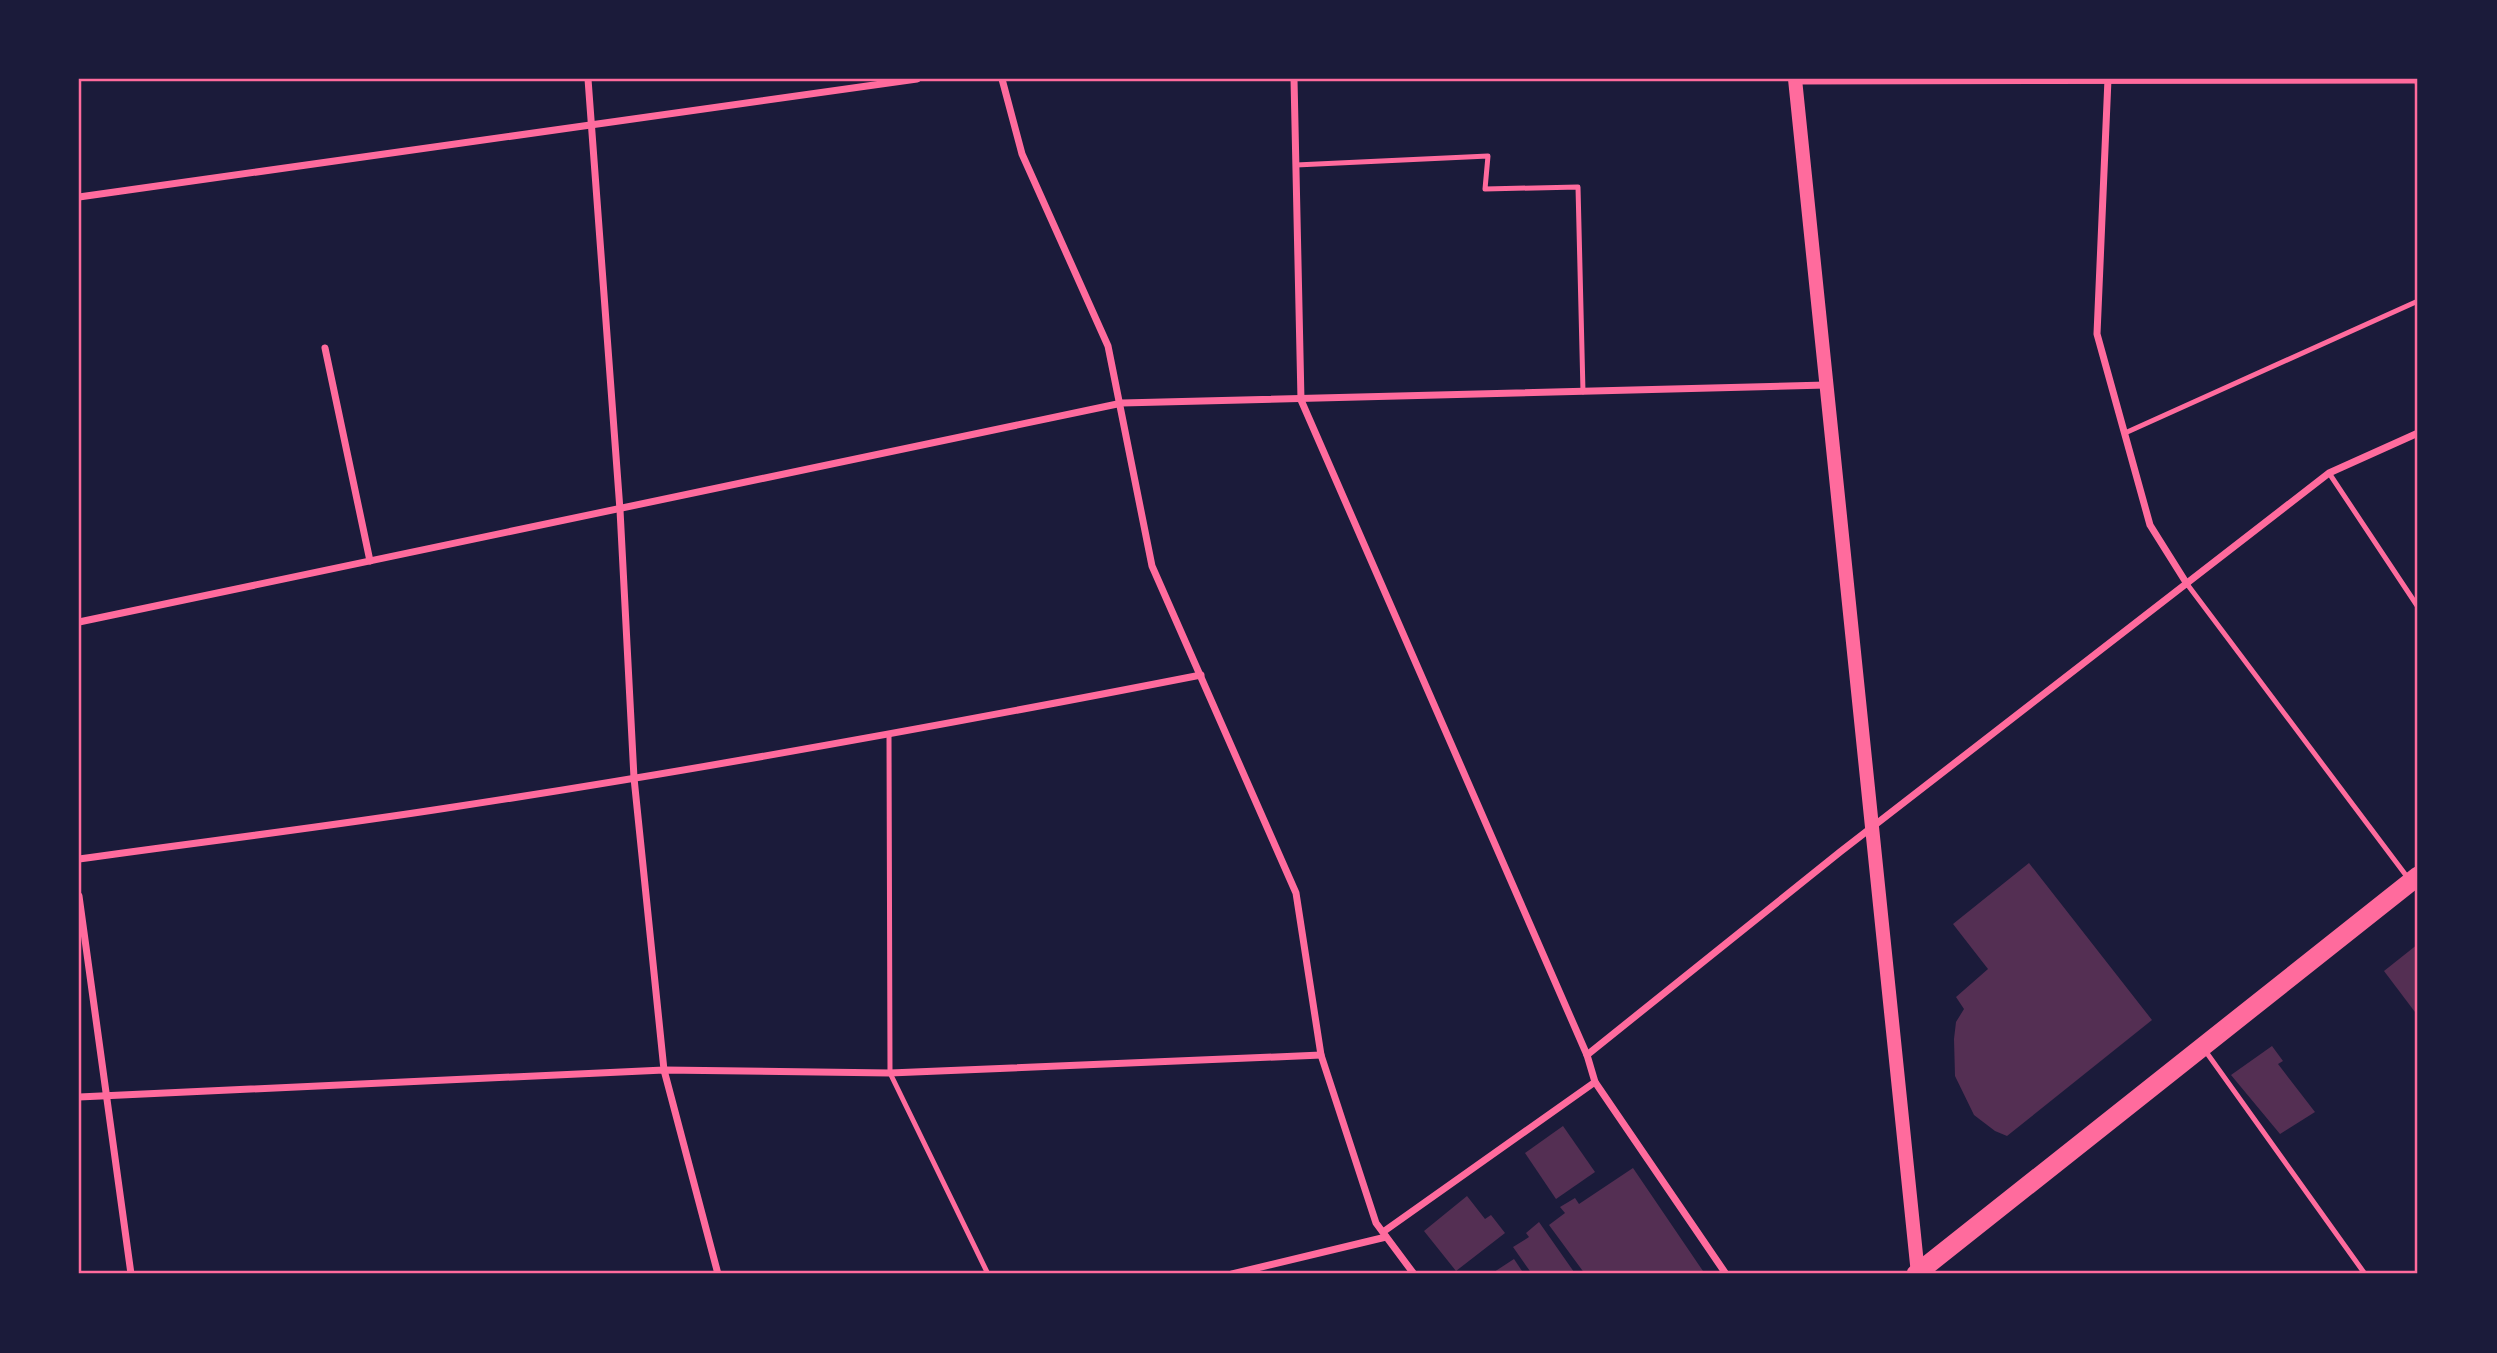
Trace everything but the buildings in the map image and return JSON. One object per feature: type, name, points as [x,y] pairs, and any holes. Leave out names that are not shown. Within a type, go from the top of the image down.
[{"type":"highway","points":[[1917,1274],[2202,1045],[2415,879]]},
{"type":"main road","points":[[1795,80],[1917,1274]]},
{"type":"street","points":[[588,79],[620,510],[634,778],[664,1070],[718,1274]]},
{"type":"street","points":[[79,197],[917,79]]},
{"type":"street","points":[[1002,79],[1022,154],[1108,346],[1122,403],[1152,566],[1296,893],[1321,1055],[1376,1223],[1414,1274]]},
{"type":"street","points":[[1294,79],[1301,400],[1587,1055],[1595,1082],[1726,1274]]},
{"type":"street","points":[[1795,80],[2418,80]]},
{"type":"street","points":[[2108,80],[2097,334],[2150,525],[2188,584]]},
{"type":"street","points":[[325,348],[370,561]]},
{"type":"street","points":[[79,622],[1122,403],[1826,385]]},
{"type":"street","points":[[1587,1055],[1872,827],[2329,473],[2418,433]]},
{"type":"street","points":[[79,859],[446,808],[634,778],[889,736],[1201,675]]},
{"type":"street","points":[[79,896],[131,1274]]},
{"type":"street","points":[[79,1097],[664,1070],[890,1073],[1321,1055]]},
{"type":"street","points":[[1232,1274],[1384,1234],[1595,1082]]},
{"type":"lane","points":[[2418,80],[2418,91]]},
{"type":"lane","points":[[1296,165],[1488,156],[1485,189],[1578,187],[1583,392]]},
{"type":"lane","points":[[2125,433],[2418,301]]},
{"type":"lane","points":[[2329,473],[2418,607]]},
{"type":"lane","points":[[2188,584],[2394,864],[2415,879]]},
{"type":"lane","points":[[889,736],[890,1073],[988,1274]]},
{"type":"lane","points":[[2202,1045],[2365,1274]]}]
